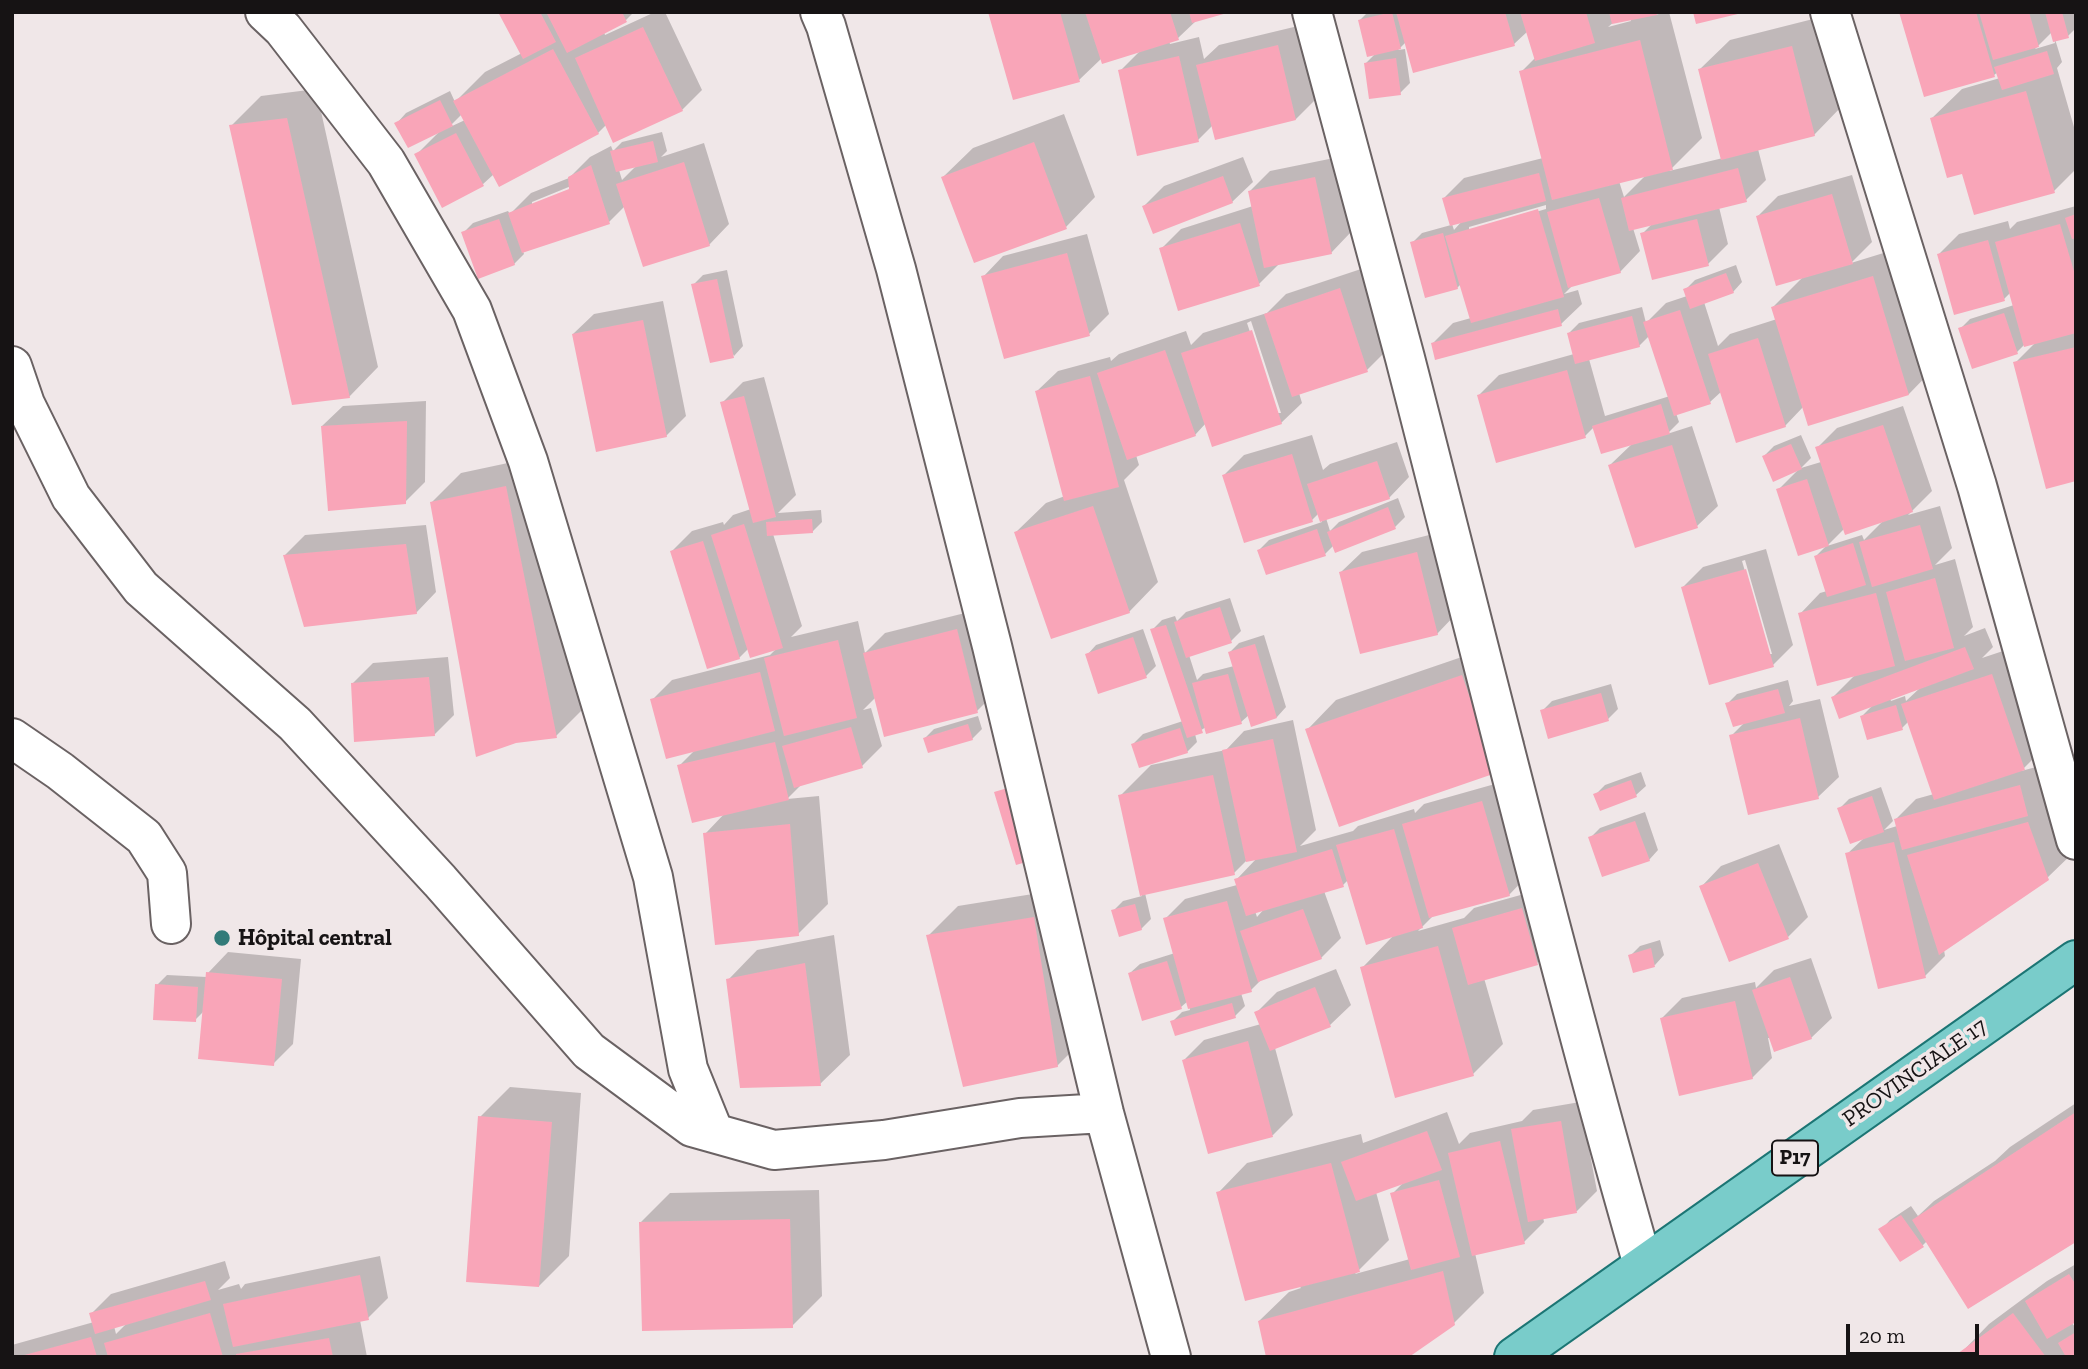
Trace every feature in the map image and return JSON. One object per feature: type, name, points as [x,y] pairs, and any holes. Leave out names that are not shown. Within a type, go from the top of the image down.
[{"type":"main road","name":"PROVINCIALE 17","points":[[1514,1357],[2076,960]]},
{"type":"street","points":[[265,12],[283,29],[386,162],[472,310],[528,461],[653,877],[688,1069],[714,1133]]},
{"type":"street","points":[[820,12],[900,282],[992,646],[1104,1113],[1171,1357]]},
{"type":"street","points":[[1312,12],[1408,369],[1519,814],[1643,1265]]},
{"type":"street","points":[[1830,12],[1977,486],[2076,840]]},
{"type":"street","points":[[12,366],[25,404],[71,496],[141,588],[295,724],[440,881],[589,1051],[692,1127],[774,1150],[884,1140],[1020,1118],[1104,1113]]},
{"type":"street","points":[[12,738],[60,771],[144,836],[167,873],[171,925]]},
{"type":"building","points":[[498,12],[540,12],[556,42],[523,59]]},
{"type":"building","points":[[546,12],[622,12],[627,22],[567,53]]},
{"type":"building","points":[[988,12],[1060,12],[1080,82],[1013,100]]},
{"type":"building","points":[[1085,12],[1170,12],[1179,40],[1102,64]]},
{"type":"building","points":[[1189,12],[1227,12],[1227,13],[1192,23]]},
{"type":"building","points":[[1392,12],[1401,49],[1367,57],[1358,20]]},
{"type":"building","points":[[1396,12],[1505,12],[1515,46],[1413,73]]},
{"type":"building","points":[[1520,12],[1586,12],[1595,43],[1535,61]]},
{"type":"building","points":[[1609,12],[1656,12],[1657,15],[1612,24]]},
{"type":"building","points":[[1693,12],[1742,12],[1742,13],[1696,24]]},
{"type":"building","points":[[1899,12],[1976,12],[1995,77],[1924,97]]},
{"type":"building","points":[[1979,12],[2029,12],[2039,47],[1993,60]]},
{"type":"building","points":[[2045,12],[2062,12],[2069,38],[2053,42]]},
{"type":"building","points":[[643,27],[683,111],[613,143],[575,58]]},
{"type":"building","points":[[1640,40],[1673,170],[1552,200],[1519,71]]},
{"type":"building","points":[[1278,45],[1296,120],[1215,140],[1196,65]]},
{"type":"building","points":[[1792,46],[1815,136],[1721,160],[1698,69]]},
{"type":"building","points":[[553,49],[599,134],[499,187],[453,101]]},
{"type":"building","points":[[2047,51],[2054,74],[2002,90],[1994,67]]},
{"type":"building","points":[[1179,56],[1199,142],[1137,156],[1118,70]]},
{"type":"building","points":[[1396,58],[1401,95],[1369,99],[1364,63]]},
{"type":"building","points":[[2026,91],[2055,193],[1974,215],[1962,174],[1947,178],[1930,118]]},
{"type":"building","points":[[440,100],[453,126],[408,148],[394,123]]},
{"type":"building","points":[[287,118],[350,398],[292,405],[229,125]]},
{"type":"building","points":[[456,133],[484,186],[442,208],[414,154]]},
{"type":"building","points":[[653,141],[658,162],[616,172],[610,151]]},
{"type":"building","points":[[1034,142],[1067,229],[974,263],[941,177]]},
{"type":"building","points":[[684,162],[710,246],[643,267],[616,184]]},
{"type":"building","points":[[591,165],[610,224],[522,253],[508,213],[569,189],[568,177]]},
{"type":"building","points":[[1738,168],[1747,202],[1629,231],[1621,198]]},
{"type":"building","points":[[1539,173],[1546,201],[1450,226],[1442,198]]},
{"type":"building","points":[[1223,176],[1233,203],[1153,234],[1142,206]]},
{"type":"building","points":[[1315,177],[1332,254],[1264,268],[1248,191]]},
{"type":"building","points":[[1832,194],[1853,264],[1776,286],[1756,216]]},
{"type":"building","points":[[1599,198],[1621,273],[1568,288],[1547,212]]},
{"type":"building","points":[[1538,209],[1564,297],[1471,323],[1445,236]]},
{"type":"building","points":[[2076,214],[2076,238],[2072,239],[2065,218]]},
{"type":"building","points":[[499,219],[515,265],[478,279],[461,232]]},
{"type":"building","points":[[1697,219],[1709,266],[1652,280],[1640,233]]},
{"type":"building","points":[[1240,223],[1260,286],[1178,311],[1159,248]]},
{"type":"building","points":[[2060,224],[2076,278],[2076,333],[2024,347],[1995,242]]},
{"type":"building","points":[[1443,233],[1458,289],[1425,298],[1410,242]]},
{"type":"building","points":[[1988,240],[2005,301],[1954,315],[1937,254]]},
{"type":"building","points":[[1067,253],[1090,336],[1004,359],[981,276]]},
{"type":"building","points":[[1726,273],[1734,293],[1690,309],[1683,289]]},
{"type":"building","points":[[1873,276],[1909,395],[1808,426],[1771,307]]},
{"type":"building","points":[[717,279],[734,358],[710,363],[691,284]]},
{"type":"building","points":[[1340,288],[1368,372],[1292,397],[1264,314]]},
{"type":"building","points":[[1558,309],[1562,326],[1435,360],[1431,343]]},
{"type":"building","points":[[1680,310],[1711,404],[1674,416],[1643,322]]},
{"type":"building","points":[[2004,313],[2018,354],[1972,369],[1958,328]]},
{"type":"building","points":[[1632,316],[1640,347],[1575,364],[1567,333]]},
{"type":"building","points":[[643,320],[667,437],[596,452],[572,334]]},
{"type":"building","points":[[1252,330],[1282,424],[1212,447],[1181,353]]},
{"type":"building","points":[[1758,338],[1786,427],[1736,443],[1708,354]]},
{"type":"building","points":[[2076,347],[2076,481],[2046,489],[2013,362]]},
{"type":"building","points":[[1165,350],[1196,436],[1127,460],[1097,373]]},
{"type":"building","points":[[1567,370],[1586,438],[1496,463],[1477,395]]},
{"type":"building","points":[[1090,376],[1119,487],[1064,501],[1035,391]]},
{"type":"building","points":[[744,396],[776,517],[753,523],[720,402]]},
{"type":"building","points":[[1661,404],[1670,434],[1601,454],[1592,426]]},
{"type":"building","points":[[407,421],[406,504],[328,511],[321,426]]},
{"type":"building","points":[[1883,425],[1913,512],[1845,535],[1815,447]]},
{"type":"building","points":[[1791,444],[1802,469],[1773,482],[1762,456]]},
{"type":"building","points":[[1672,445],[1698,528],[1635,548],[1608,465]]},
{"type":"building","points":[[1292,454],[1313,522],[1244,543],[1222,475]]},
{"type":"building","points":[[1377,461],[1390,499],[1320,522],[1307,484]]},
{"type":"building","points":[[1807,479],[1829,546],[1798,556],[1776,489]]},
{"type":"building","points":[[506,486],[557,738],[516,743],[476,757],[430,502]]},
{"type":"building","points":[[1093,506],[1130,613],[1051,639],[1014,532]]},
{"type":"building","points":[[1388,507],[1396,529],[1335,553],[1327,532]]},
{"type":"building","points":[[812,519],[813,533],[767,536],[766,522]]},
{"type":"building","points":[[744,524],[783,648],[750,658],[711,535]]},
{"type":"building","points":[[1920,525],[1933,569],[1872,587],[1859,542]]},
{"type":"building","points":[[1317,529],[1326,556],[1266,575],[1257,550]]},
{"type":"building","points":[[703,541],[740,659],[707,669],[670,551]]},
{"type":"building","points":[[1853,543],[1866,585],[1827,597],[1814,556]]},
{"type":"building","points":[[406,544],[417,614],[304,627],[283,555]]},
{"type":"building","points":[[1417,552],[1438,635],[1360,654],[1339,572]]},
{"type":"building","points":[[1746,569],[1774,667],[1709,685],[1681,587]]},
{"type":"building","points":[[1935,578],[1954,648],[1905,661],[1886,592]]},
{"type":"building","points":[[1876,593],[1895,666],[1817,686],[1798,613]]},
{"type":"building","points":[[1220,607],[1232,643],[1186,658],[1174,622]]},
{"type":"building","points":[[1166,625],[1203,733],[1187,738],[1150,629]]},
{"type":"building","points":[[957,629],[978,713],[884,737],[863,653]]},
{"type":"building","points":[[1133,637],[1147,678],[1098,694],[1085,654]]},
{"type":"building","points":[[838,640],[857,718],[784,736],[764,658]]},
{"type":"building","points":[[1255,644],[1277,718],[1251,727],[1228,652]]},
{"type":"building","points":[[1965,647],[1974,669],[1839,719],[1831,697]]},
{"type":"building","points":[[760,672],[775,731],[666,759],[650,699]]},
{"type":"building","points":[[1228,674],[1242,724],[1206,734],[1192,683]]},
{"type":"building","points":[[1992,674],[2025,770],[1934,800],[1901,704]]},
{"type":"building","points":[[1462,675],[1496,773],[1339,827],[1305,729]]},
{"type":"building","points":[[429,677],[435,736],[354,742],[351,683]]},
{"type":"building","points":[[1778,689],[1785,713],[1733,727],[1725,703]]},
{"type":"building","points":[[1601,693],[1609,721],[1548,739],[1540,710]]},
{"type":"building","points":[[1896,705],[1903,730],[1867,740],[1860,716]]},
{"type":"building","points":[[1800,718],[1819,799],[1748,815],[1729,735]]},
{"type":"building","points":[[968,724],[973,740],[928,753],[923,738]]},
{"type":"building","points":[[851,727],[863,768],[794,788],[782,746]]},
{"type":"building","points":[[1180,728],[1188,753],[1139,768],[1131,744]]},
{"type":"building","points":[[1273,739],[1297,852],[1246,862],[1222,750]]},
{"type":"building","points":[[775,742],[789,800],[692,823],[677,765]]},
{"type":"building","points":[[1213,775],[1235,875],[1140,896],[1118,795]]},
{"type":"building","points":[[1631,780],[1637,797],[1600,811],[1593,794]]},
{"type":"building","points":[[2020,785],[2028,816],[1902,850],[1894,819]]},
{"type":"building","points":[[1011,787],[1033,860],[1016,865],[994,792]]},
{"type":"building","points":[[1872,796],[1884,832],[1850,844],[1837,808]]},
{"type":"building","points":[[1482,801],[1510,896],[1429,918],[1402,824]]},
{"type":"building","points":[[1635,821],[1650,861],[1602,877],[1588,837]]},
{"type":"building","points":[[2028,822],[2049,880],[1939,955],[1907,855]]},
{"type":"building","points":[[790,824],[799,936],[715,945],[703,833]]},
{"type":"building","points":[[1394,829],[1423,928],[1366,945],[1336,845]]},
{"type":"building","points":[[1894,842],[1926,978],[1878,989],[1845,853]]},
{"type":"building","points":[[1332,849],[1344,887],[1246,916],[1234,879]]},
{"type":"building","points":[[1758,863],[1789,939],[1729,962],[1699,886]]},
{"type":"building","points":[[1227,901],[1252,992],[1188,1009],[1163,918]]},
{"type":"building","points":[[1135,904],[1142,930],[1119,937],[1111,910]]},
{"type":"building","points":[[1522,908],[1538,965],[1468,985],[1452,928]]},
{"type":"building","points":[[1303,909],[1322,959],[1258,982],[1240,931]]},
{"type":"building","points":[[1034,917],[1058,1067],[963,1087],[926,935]]},
{"type":"building","points":[[1438,946],[1474,1076],[1395,1098],[1360,967]]},
{"type":"building","points":[[1651,948],[1655,967],[1633,973],[1628,955]]},
{"type":"building","points":[[1167,961],[1182,1009],[1142,1021],[1128,973]]},
{"type":"building","points":[[805,963],[821,1086],[740,1088],[726,979]]},
{"type":"building","points":[[206,972],[282,979],[274,1066],[198,1059]]},
{"type":"building","points":[[1790,977],[1812,1039],[1774,1052],[1752,990]]},
{"type":"building","points":[[155,984],[198,987],[196,1022],[153,1020]]},
{"type":"building","points":[[1315,987],[1331,1027],[1270,1051],[1254,1012]]},
{"type":"building","points":[[1735,1001],[1753,1079],[1679,1096],[1660,1018]]},
{"type":"building","points":[[1232,1003],[1236,1018],[1175,1036],[1170,1021]]},
{"type":"building","points":[[1248,1041],[1273,1137],[1208,1154],[1182,1060]]},
{"type":"building","points":[[2076,1112],[2076,1242],[1968,1309],[1912,1220]]},
{"type":"building","points":[[478,1116],[552,1122],[539,1287],[466,1282]]},
{"type":"building","points":[[1561,1121],[1577,1213],[1528,1222],[1511,1129]]},
{"type":"building","points":[[1427,1131],[1442,1170],[1356,1201],[1341,1162]]},
{"type":"building","points":[[1500,1141],[1525,1244],[1472,1256],[1448,1153]]},
{"type":"building","points":[[1331,1163],[1360,1272],[1245,1301],[1216,1192]]},
{"type":"building","points":[[1439,1180],[1460,1257],[1411,1270],[1390,1193]]},
{"type":"building","points":[[1901,1215],[1924,1247],[1900,1262],[1878,1229]]},
{"type":"building","points":[[790,1219],[793,1328],[642,1331],[639,1222]]},
{"type":"building","points":[[1443,1271],[1455,1325],[1409,1357],[1266,1357],[1258,1321]]},
{"type":"building","points":[[2069,1274],[2076,1285],[2076,1322],[2047,1339],[2025,1301]]},
{"type":"building","points":[[360,1275],[369,1320],[233,1347],[223,1304]]},
{"type":"building","points":[[205,1281],[211,1300],[95,1334],[89,1313]]},
{"type":"building","points":[[210,1313],[223,1357],[108,1357],[104,1343]]},
{"type":"building","points":[[2013,1313],[2046,1357],[1960,1357],[1957,1354]]},
{"type":"building","points":[[2076,1332],[2076,1357],[2066,1357],[2058,1343]]},
{"type":"building","points":[[91,1337],[97,1357],[21,1357],[21,1356]]},
{"type":"building","points":[[329,1338],[333,1357],[236,1357],[236,1354]]},
{"type":"place","name":"Hôpital central","points":[[222,938]]}]
